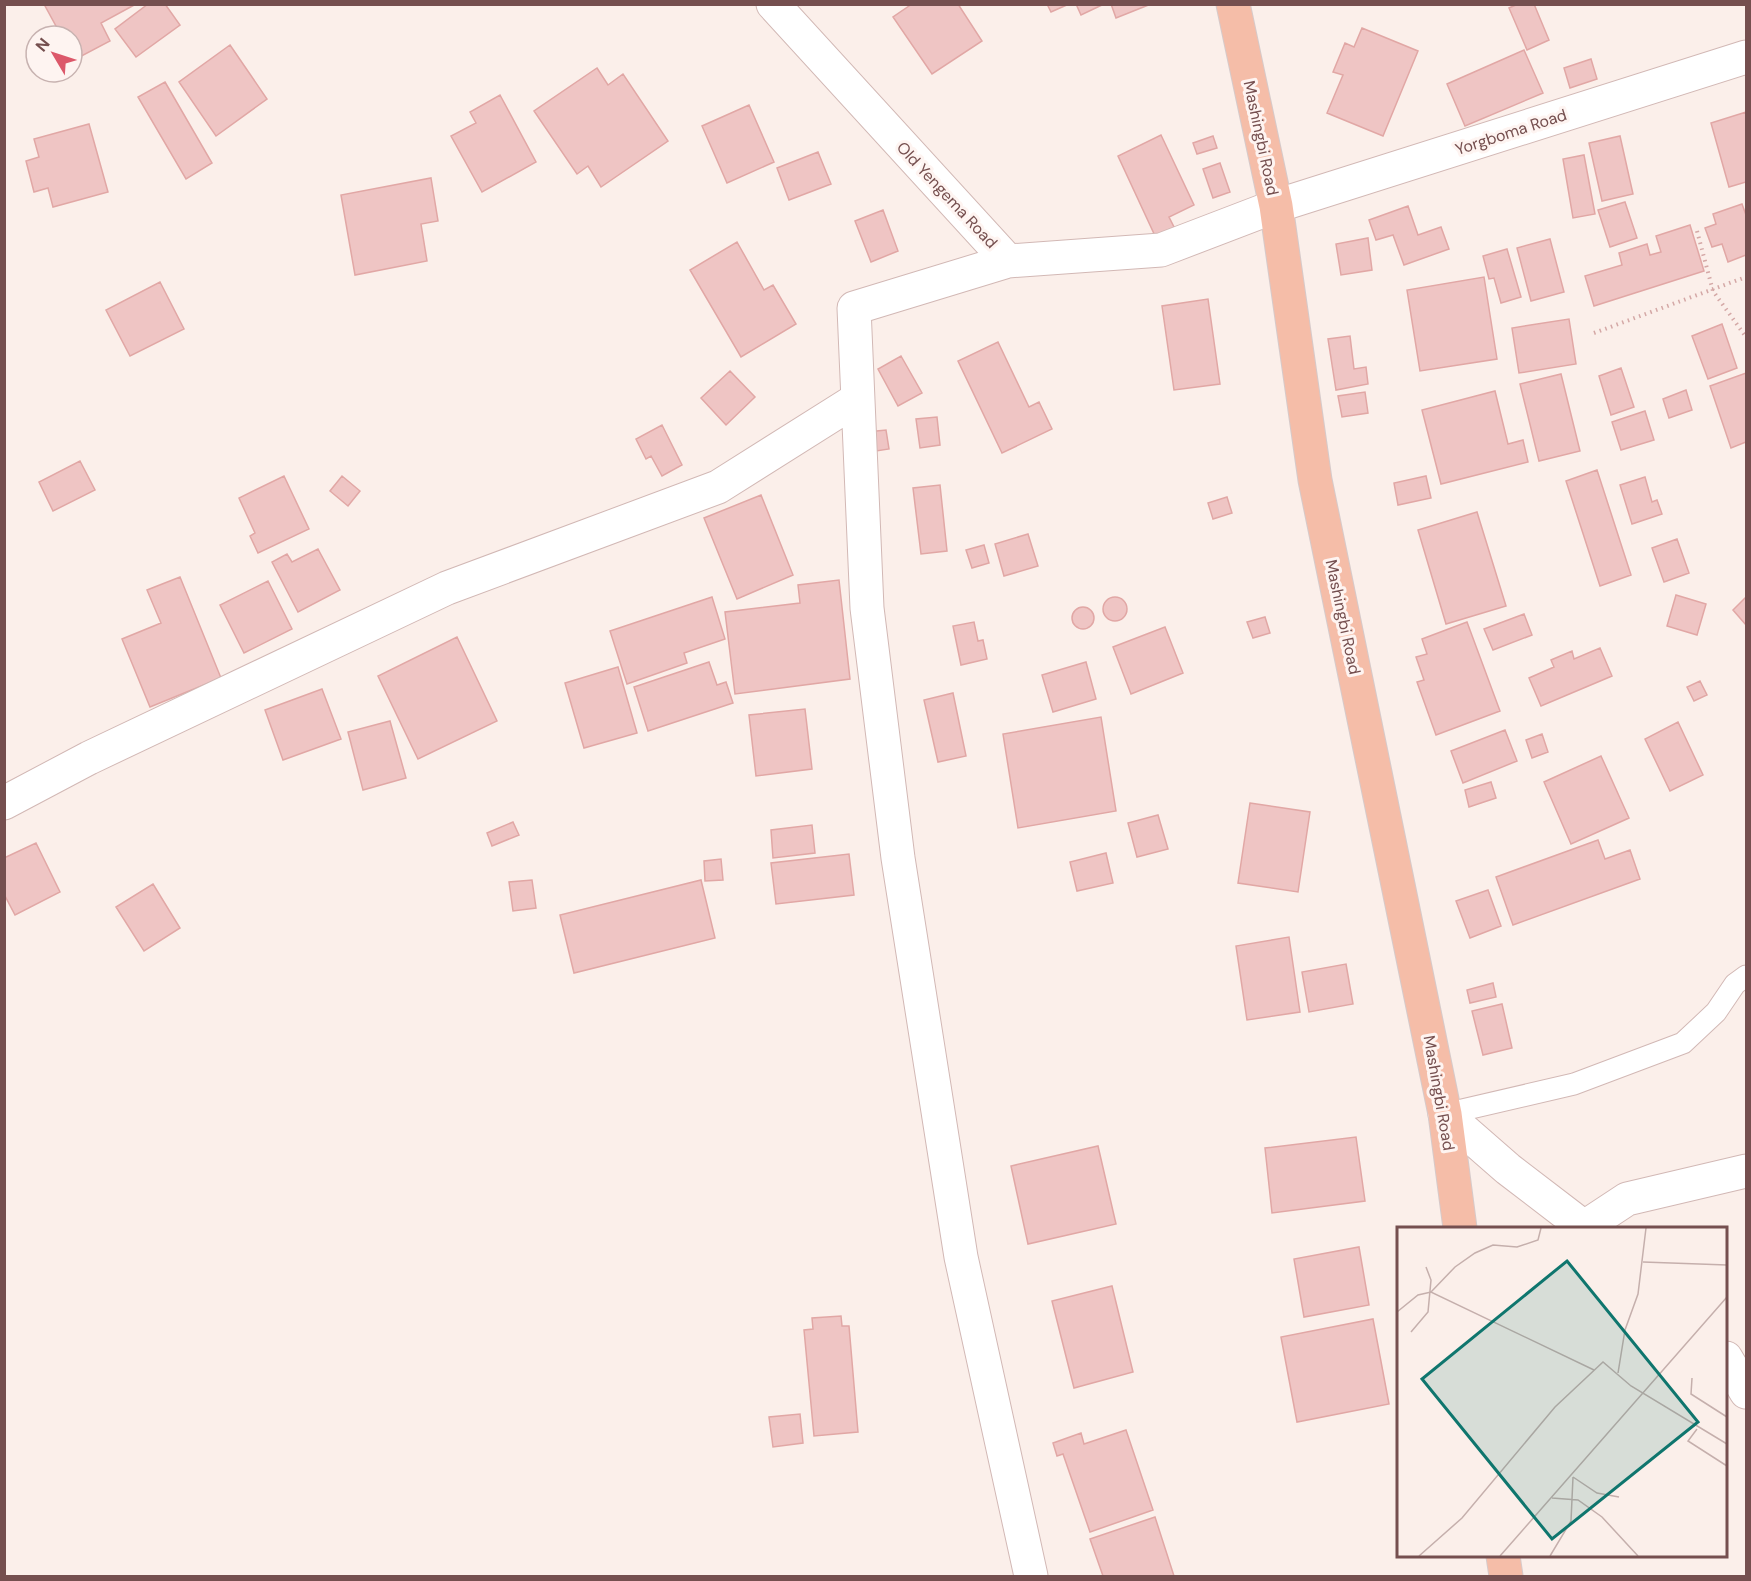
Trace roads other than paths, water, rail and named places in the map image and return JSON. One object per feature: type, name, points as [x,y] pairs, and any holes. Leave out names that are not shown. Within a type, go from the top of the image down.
[{"type":"main road","name":"Mashingbi Road","points":[[1233,4],[1276,206],[1315,480],[1446,1114],[1460,1227]]},
{"type":"main road","points":[[1503,1557],[1506,1576]]},
{"type":"street","name":"Old Yengema Road","points":[[773,4],[1008,261],[1161,250],[1276,206]]},
{"type":"street","name":"Yorgboma Road","points":[[1276,206],[1746,57]]},
{"type":"street","points":[[1008,261],[854,308],[856,400],[867,608],[898,858],[961,1257],[1031,1576]]},
{"type":"street","points":[[4,803],[90,758],[447,588],[718,487],[856,400]]},
{"type":"street","points":[[1446,1114],[1508,1169],[1583,1227]]},
{"type":"street","points":[[1585,1227],[1627,1199],[1746,1171]]},
{"type":"street","points":[[1727,1361],[1746,1392]]},
{"type":"lane","points":[[1446,1114],[1574,1084],[1683,1043],[1716,1012],[1734,984],[1746,976]]}]
